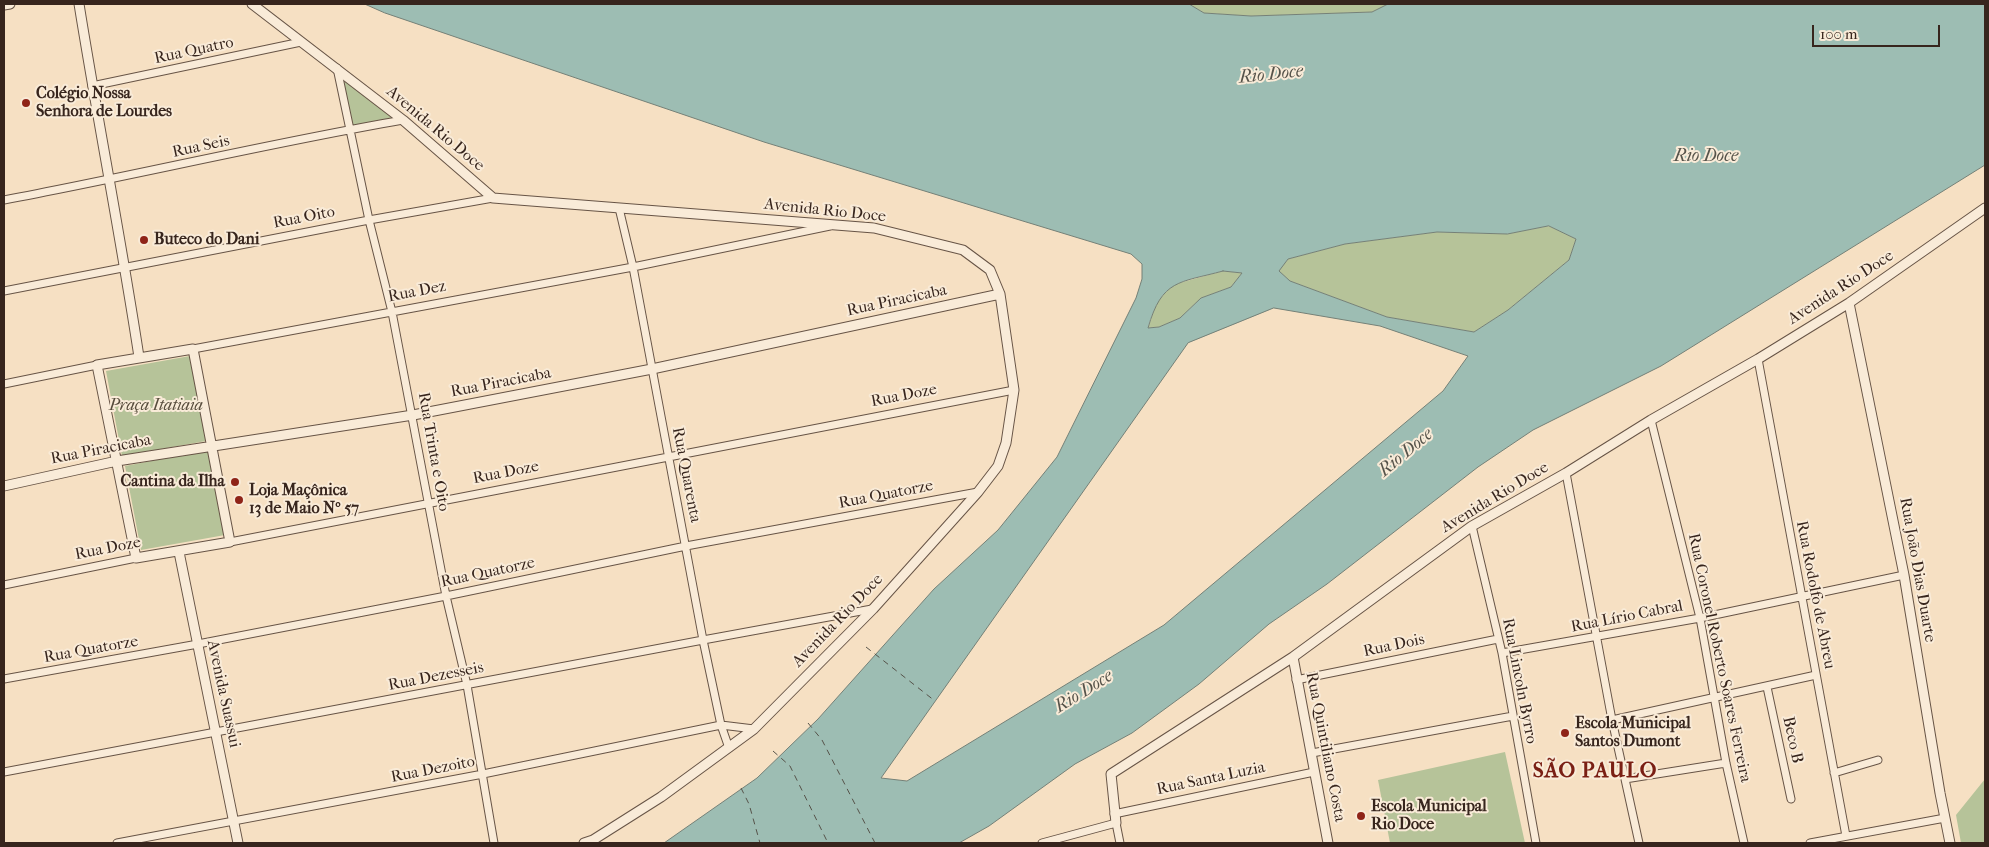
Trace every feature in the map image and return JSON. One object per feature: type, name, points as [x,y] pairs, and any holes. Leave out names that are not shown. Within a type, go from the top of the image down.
[{"type":"street","points":[[4,5],[10,4]]},
{"type":"street","points":[[79,4],[92,86],[126,267],[139,358]]},
{"type":"street","name":"Avenida Rio Doce","points":[[252,4],[403,120],[493,198],[874,228],[963,250],[990,270],[1000,294],[1014,390],[1006,443],[998,466],[978,492],[873,609],[754,729],[661,798],[594,840],[584,843]]},
{"type":"street","name":"Rua Quatro","points":[[92,86],[301,42]]},
{"type":"street","name":"Rua Trinta e Oito","points":[[337,68],[369,220],[392,312],[413,415],[446,596],[467,685],[494,843]]},
{"type":"street","name":"Rua Seis","points":[[4,200],[110,180],[350,129],[403,120]]},
{"type":"street","name":"Rua Oito","points":[[4,291],[369,220],[493,198]]},
{"type":"street","name":"Rua Quarenta","points":[[619,208],[633,267],[703,640],[721,725],[729,748]]},
{"type":"street","name":"Avenida Rio Doce","points":[[1116,823],[1111,774],[1293,657],[1472,526],[1566,473],[1651,420],[1758,359],[1849,303],[1985,208]]},
{"type":"street","name":"Rua Dez","points":[[4,384],[97,365],[633,267],[836,225]]},
{"type":"street","name":"Rua Piracicaba","points":[[4,486],[117,461],[413,415],[652,369],[1000,294]]},
{"type":"street","name":"Rua João Dias Duarte","points":[[1849,303],[1904,575],[1950,843]]},
{"type":"street","points":[[193,348],[230,542]]},
{"type":"street","name":"Rua Rodolfo de Abreu","points":[[1758,359],[1800,596],[1846,836]]},
{"type":"street","points":[[97,365],[136,558]]},
{"type":"street","name":"Rua Doze","points":[[4,585],[1014,390]]},
{"type":"street","name":"Rua Coronel Roberto Soares Ferreira","points":[[1651,420],[1700,618],[1726,763],[1744,843]]},
{"type":"street","points":[[1566,473],[1612,720],[1639,843]]},
{"type":"street","name":"Rua Quatorze","points":[[4,679],[198,644],[446,596],[686,546],[978,492]]},
{"type":"street","name":"Rua Lincoln Byrro","points":[[1472,526],[1502,653],[1536,843]]},
{"type":"street","name":"Avenida Suassui","points":[[179,552],[238,843]]},
{"type":"street","name":"Rua Lírio Cabral","points":[[1502,653],[1700,618],[1904,575]]},
{"type":"street","name":"Rua Dezesseis","points":[[4,772],[873,609]]},
{"type":"street","name":"Rua Dois","points":[[1296,680],[1498,639]]},
{"type":"street","name":"Rua Quintiliano Costa","points":[[1293,657],[1328,843]]},
{"type":"street","points":[[1612,720],[1816,675]]},
{"type":"street","name":"Beco B","points":[[1767,687],[1791,799]]},
{"type":"street","points":[[1312,753],[1513,716]]},
{"type":"street","name":"Rua Dezoito","points":[[117,843],[483,774],[721,725],[754,729]]},
{"type":"street","points":[[1834,773],[1878,760]]},
{"type":"street","points":[[1625,779],[1726,763]]},
{"type":"street","name":"Rua Santa Luzia","points":[[1114,814],[1314,772]]},
{"type":"street","points":[[1810,843],[1945,818]]},
{"type":"street","points":[[1042,843],[1116,823],[1120,843]]},
{"type":"green space","points":[[1189,4],[1388,4],[1372,12],[1251,16],[1204,13]]},
{"type":"green space","points":[[337,68],[403,120],[349,129]]},
{"type":"green space","points":[[1549,226],[1576,239],[1569,260],[1508,310],[1474,332],[1387,317],[1290,281],[1278,271],[1288,259],[1345,244],[1437,232],[1507,234]]},
{"type":"green space","points":[[1223,271],[1242,273],[1231,287],[1201,298],[1180,318],[1159,327],[1148,328],[1156,303],[1172,285]]},
{"type":"green space","name":"Praça Itatiaia","points":[[190,356],[206,441],[122,456],[106,371]]},
{"type":"green space","name":"Praça Itatiaia","points":[[209,450],[225,535],[141,550],[125,466]]},
{"type":"green space","points":[[1505,752],[1525,843],[1390,843],[1378,780]]},
{"type":"green space","points":[[1985,779],[1985,843],[1961,843],[1956,815]]},
{"type":"water","name":"Rio Doce","points":[[365,4],[1189,4],[1204,13],[1251,16],[1372,12],[1388,4],[1985,4],[1985,165],[1661,366],[1533,430],[1478,467],[1327,584],[1269,624],[1199,684],[1132,733],[1075,764],[989,826],[959,843],[664,843],[757,778],[818,719],[934,589],[998,530],[1057,457],[1136,298],[1142,279],[1142,264],[1131,254],[764,142],[385,13]],"holes":[[[1549,226],[1576,239],[1569,260],[1508,310],[1474,332],[1387,317],[1290,281],[1279,271],[1288,259],[1345,244],[1437,232],[1507,234]],[[1223,271],[1242,273],[1231,287],[1201,298],[1180,318],[1159,327],[1148,328],[1159,300],[1166,292],[1184,281]],[[1274,308],[1380,326],[1468,356],[1443,391],[1164,625],[907,781],[881,778],[1188,343]]]},
{"type":"ferry route","points":[[866,647],[935,701]]},
{"type":"ferry route","points":[[808,723],[822,740],[875,843]]},
{"type":"ferry route","points":[[773,751],[790,766],[828,843]]},
{"type":"ferry route","points":[[741,788],[749,804],[760,843]]},
{"type":"place","name":"Colégio Nossa Senhora de Lourdes","points":[[26,103]]},
{"type":"place","name":"Buteco do Dani","points":[[144,240]]},
{"type":"place","name":"Cantina da Ilha","points":[[235,482]]},
{"type":"place","name":"Loja Maçônica 13 de Maio Nº 57","points":[[239,500]]},
{"type":"place","name":"Escola Municipal Santos Dumont","points":[[1565,733]]},
{"type":"place","name":"Escola Municipal Rio Doce","points":[[1361,816]]},
{"type":"district","name":"SÃO PAULO","points":[[1595,772]]}]
